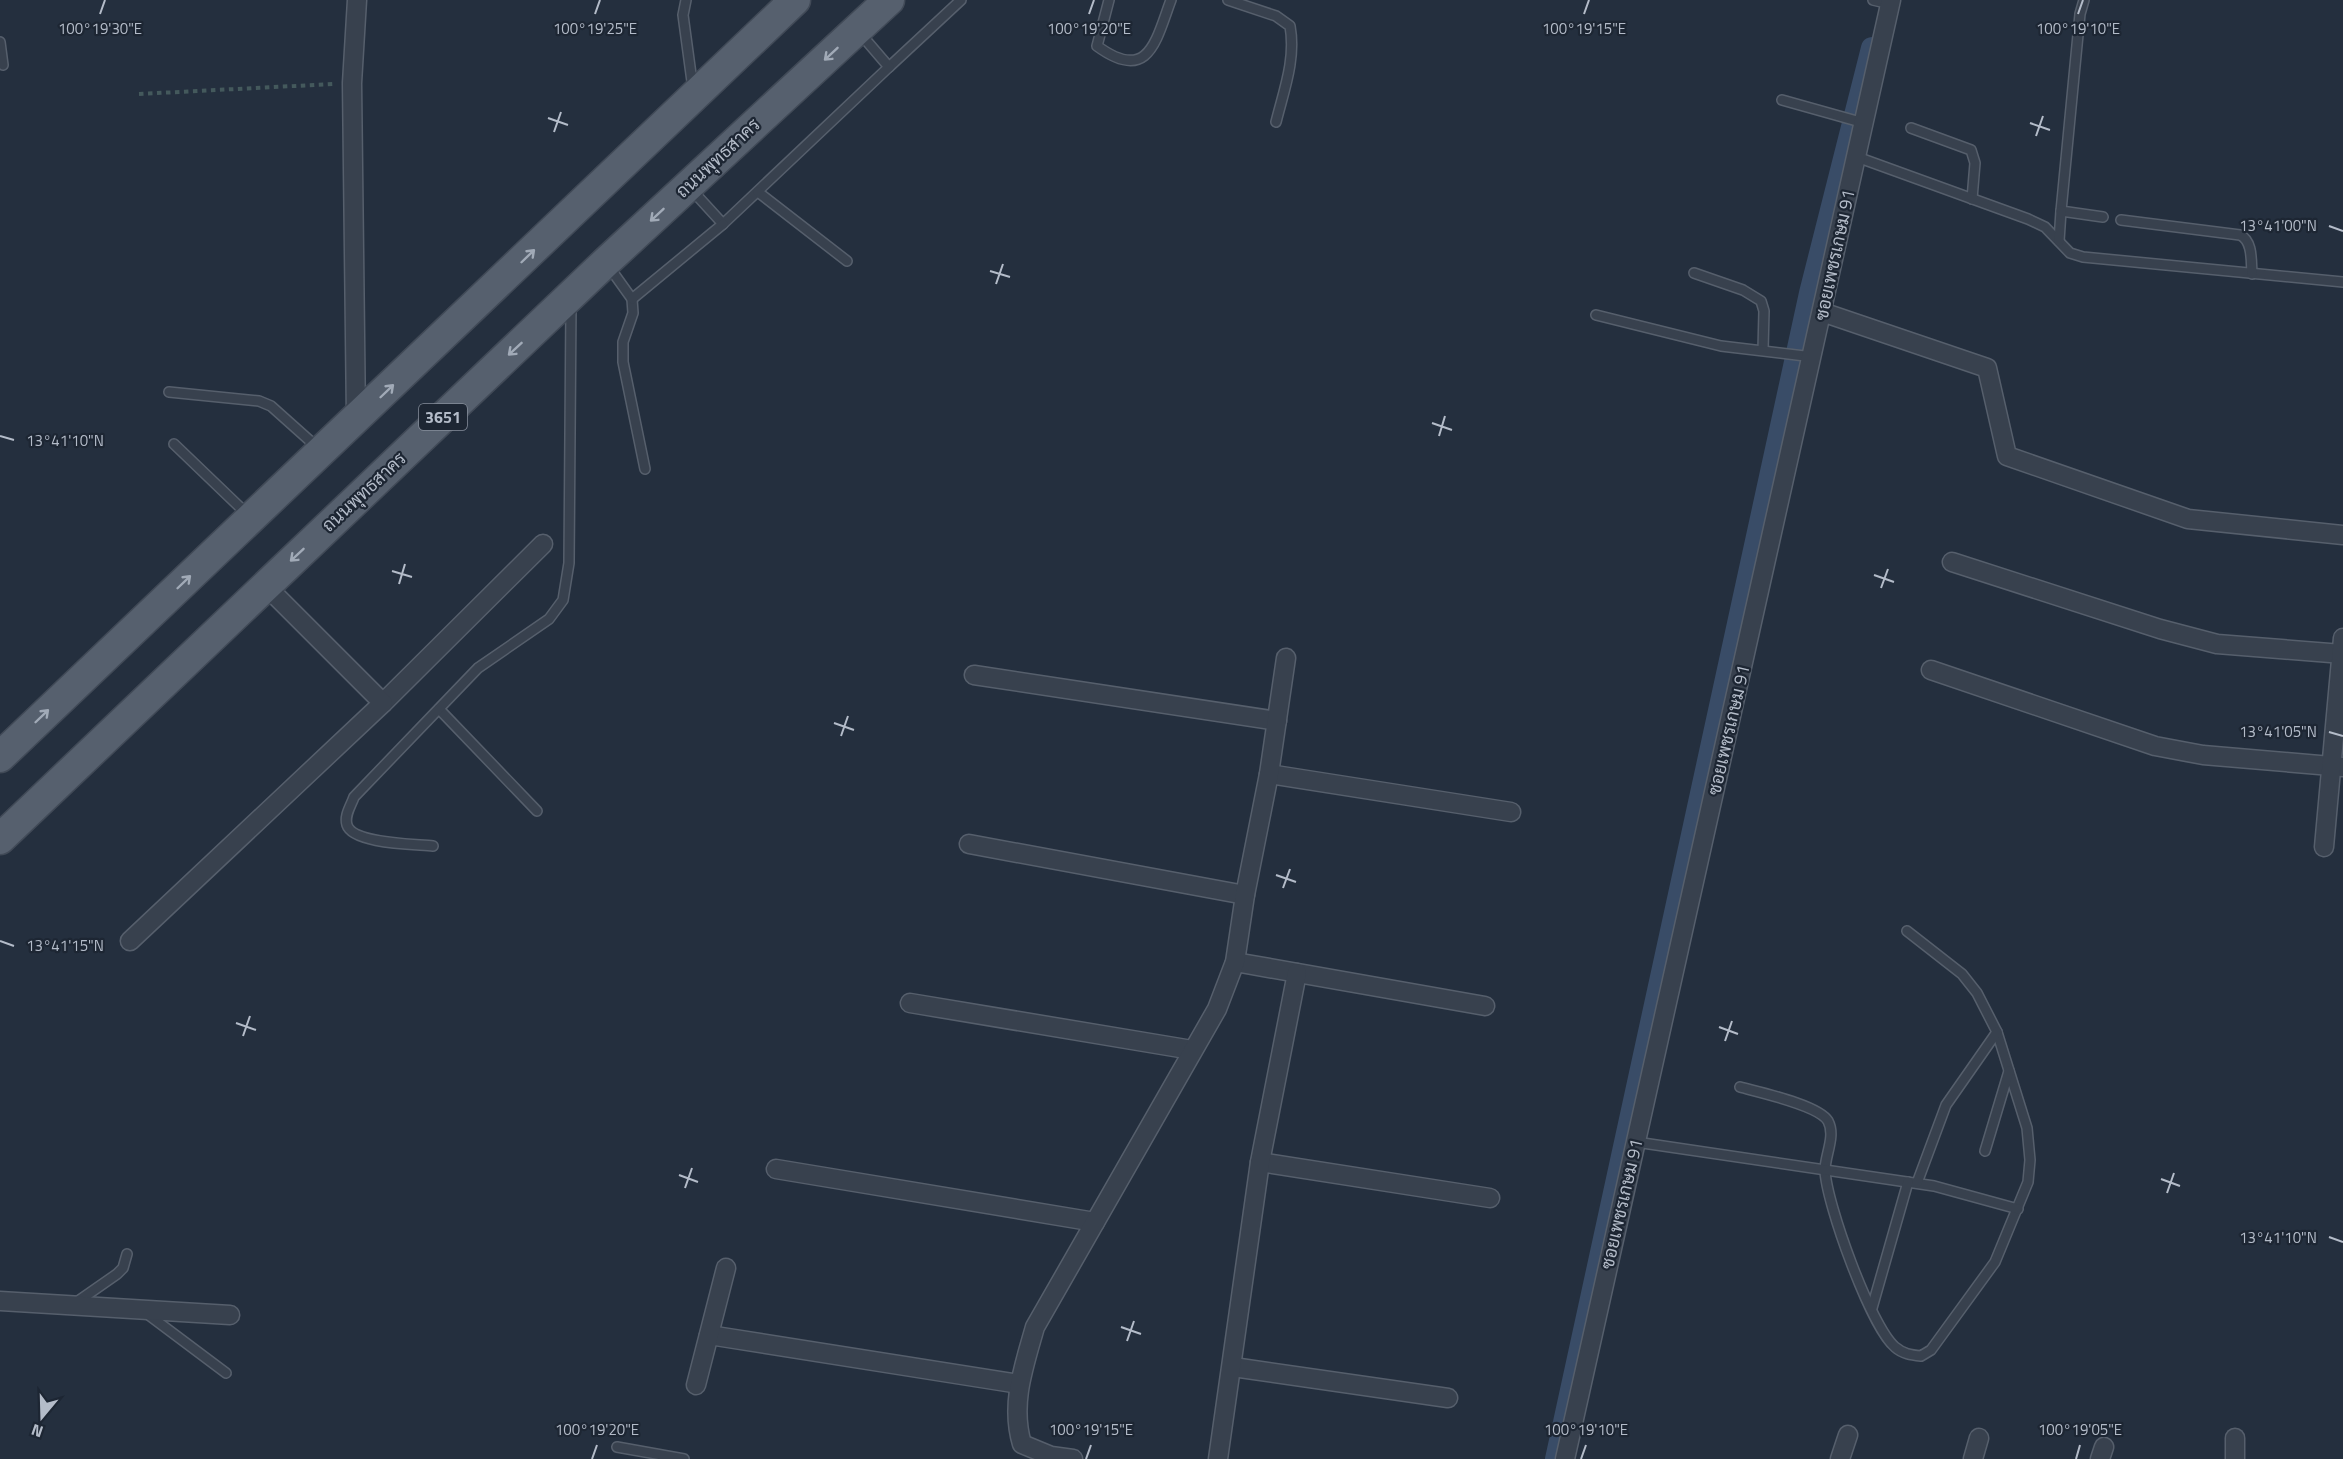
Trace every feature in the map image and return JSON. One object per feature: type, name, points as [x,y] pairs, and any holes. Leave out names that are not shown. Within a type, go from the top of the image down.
[{"type":"main road","points":[[0,757],[795,0]]},
{"type":"main road","name":"ถนนพุทธสาคร","points":[[0,839],[606,262],[889,0]]},
{"type":"street","points":[[356,420],[352,83],[357,0]]},
{"type":"street","name":"ซอยเพชรเกษม 91","points":[[1565,1459],[1857,158],[1882,1]]},
{"type":"street","points":[[1822,312],[1987,368],[2007,456],[2188,519],[2343,535]]},
{"type":"street","points":[[130,941],[383,703],[543,544]]},
{"type":"street","points":[[1952,562],[2160,629],[2217,644],[2343,648],[2337,766],[2324,846]]},
{"type":"street","points":[[265,585],[383,703]]},
{"type":"street","points":[[1072,1459],[1051,1456],[1022,1444],[1016,1426],[1019,1384],[1035,1327],[1216,1009],[1235,962],[1245,895],[1269,774],[1286,658]]},
{"type":"street","points":[[1931,670],[2155,746],[2203,755],[2337,766]]},
{"type":"street","points":[[974,675],[1277,721]]},
{"type":"street","points":[[1269,774],[1511,812]]},
{"type":"street","points":[[969,844],[1245,895]]},
{"type":"street","points":[[1235,962],[1485,1006]]},
{"type":"street","points":[[1218,1459],[1233,1367],[1260,1162],[1297,973]]},
{"type":"street","points":[[910,1003],[1192,1050]]},
{"type":"street","points":[[1260,1162],[1490,1198]]},
{"type":"street","points":[[776,1168],[1095,1222]]},
{"type":"street","points":[[696,1385],[726,1268]]},
{"type":"street","points":[[0,1301],[230,1314]]},
{"type":"street","points":[[709,1335],[1019,1384]]},
{"type":"street","points":[[1233,1367],[1448,1398]]},
{"type":"street","points":[[1840,1459],[1848,1436]]},
{"type":"street","points":[[1973,1459],[1979,1438]]},
{"type":"street","points":[[2235,1438],[2235,1459]]},
{"type":"lane","points":[[686,0],[683,15],[694,97]]},
{"type":"lane","points":[[632,299],[723,224],[961,0]]},
{"type":"lane","points":[[1109,0],[1097,46],[1107,54],[1136,61],[1147,57],[1155,44],[1171,0]]},
{"type":"lane","points":[[1228,0],[1276,16],[1290,26],[1293,42],[1290,66],[1276,122]]},
{"type":"lane","points":[[2060,242],[2080,14],[2084,0]]},
{"type":"lane","points":[[857,30],[889,67]]},
{"type":"lane","points":[[0,42],[3,65]]},
{"type":"lane","points":[[1782,100],[1864,123]]},
{"type":"lane","points":[[1911,128],[1971,150],[1976,163],[1972,199]]},
{"type":"lane","points":[[1857,158],[2028,219],[2045,227],[2070,253],[2083,257],[2343,282]]},
{"type":"lane","points":[[688,185],[723,224]]},
{"type":"lane","points":[[758,192],[847,261]]},
{"type":"lane","points":[[2061,211],[2103,217]]},
{"type":"lane","points":[[2121,220],[2240,235],[2249,243],[2252,274]]},
{"type":"lane","points":[[606,262],[632,299],[633,313],[623,342],[623,362],[645,469]]},
{"type":"lane","points":[[1694,273],[1743,290],[1761,301],[1764,310],[1767,351]]},
{"type":"lane","points":[[433,846],[365,839],[352,832],[347,825],[347,814],[354,797],[439,709],[495,654],[549,619],[563,600],[570,551],[571,297]]},
{"type":"lane","points":[[1596,315],[1721,346],[1812,357]]},
{"type":"lane","points":[[169,392],[259,401],[272,406],[322,452]]},
{"type":"lane","points":[[174,444],[251,518]]},
{"type":"lane","points":[[439,709],[537,812]]},
{"type":"lane","points":[[1740,1087],[1817,1111],[1827,1120],[1831,1133],[1825,1171],[1835,1217],[1872,1308],[1894,1347],[1906,1354],[1920,1356],[1931,1350],[1995,1262],[2028,1182],[2030,1160],[2026,1128],[2009,1071],[1996,1032],[1977,993],[1962,974],[1907,931]]},
{"type":"lane","points":[[1872,1308],[1912,1183],[1946,1105],[1996,1032]]},
{"type":"lane","points":[[1985,1151],[2009,1071]]},
{"type":"lane","points":[[1636,1142],[1912,1183],[2018,1209]]},
{"type":"lane","points":[[72,1305],[117,1274],[123,1268],[127,1254]]},
{"type":"lane","points":[[141,1309],[226,1372]]},
{"type":"lane","points":[[617,1447],[684,1459]]},
{"type":"path","points":[[139,94],[352,83]]},
{"type":"waterway","points":[[1556,1459],[1810,293],[1872,48]]}]
